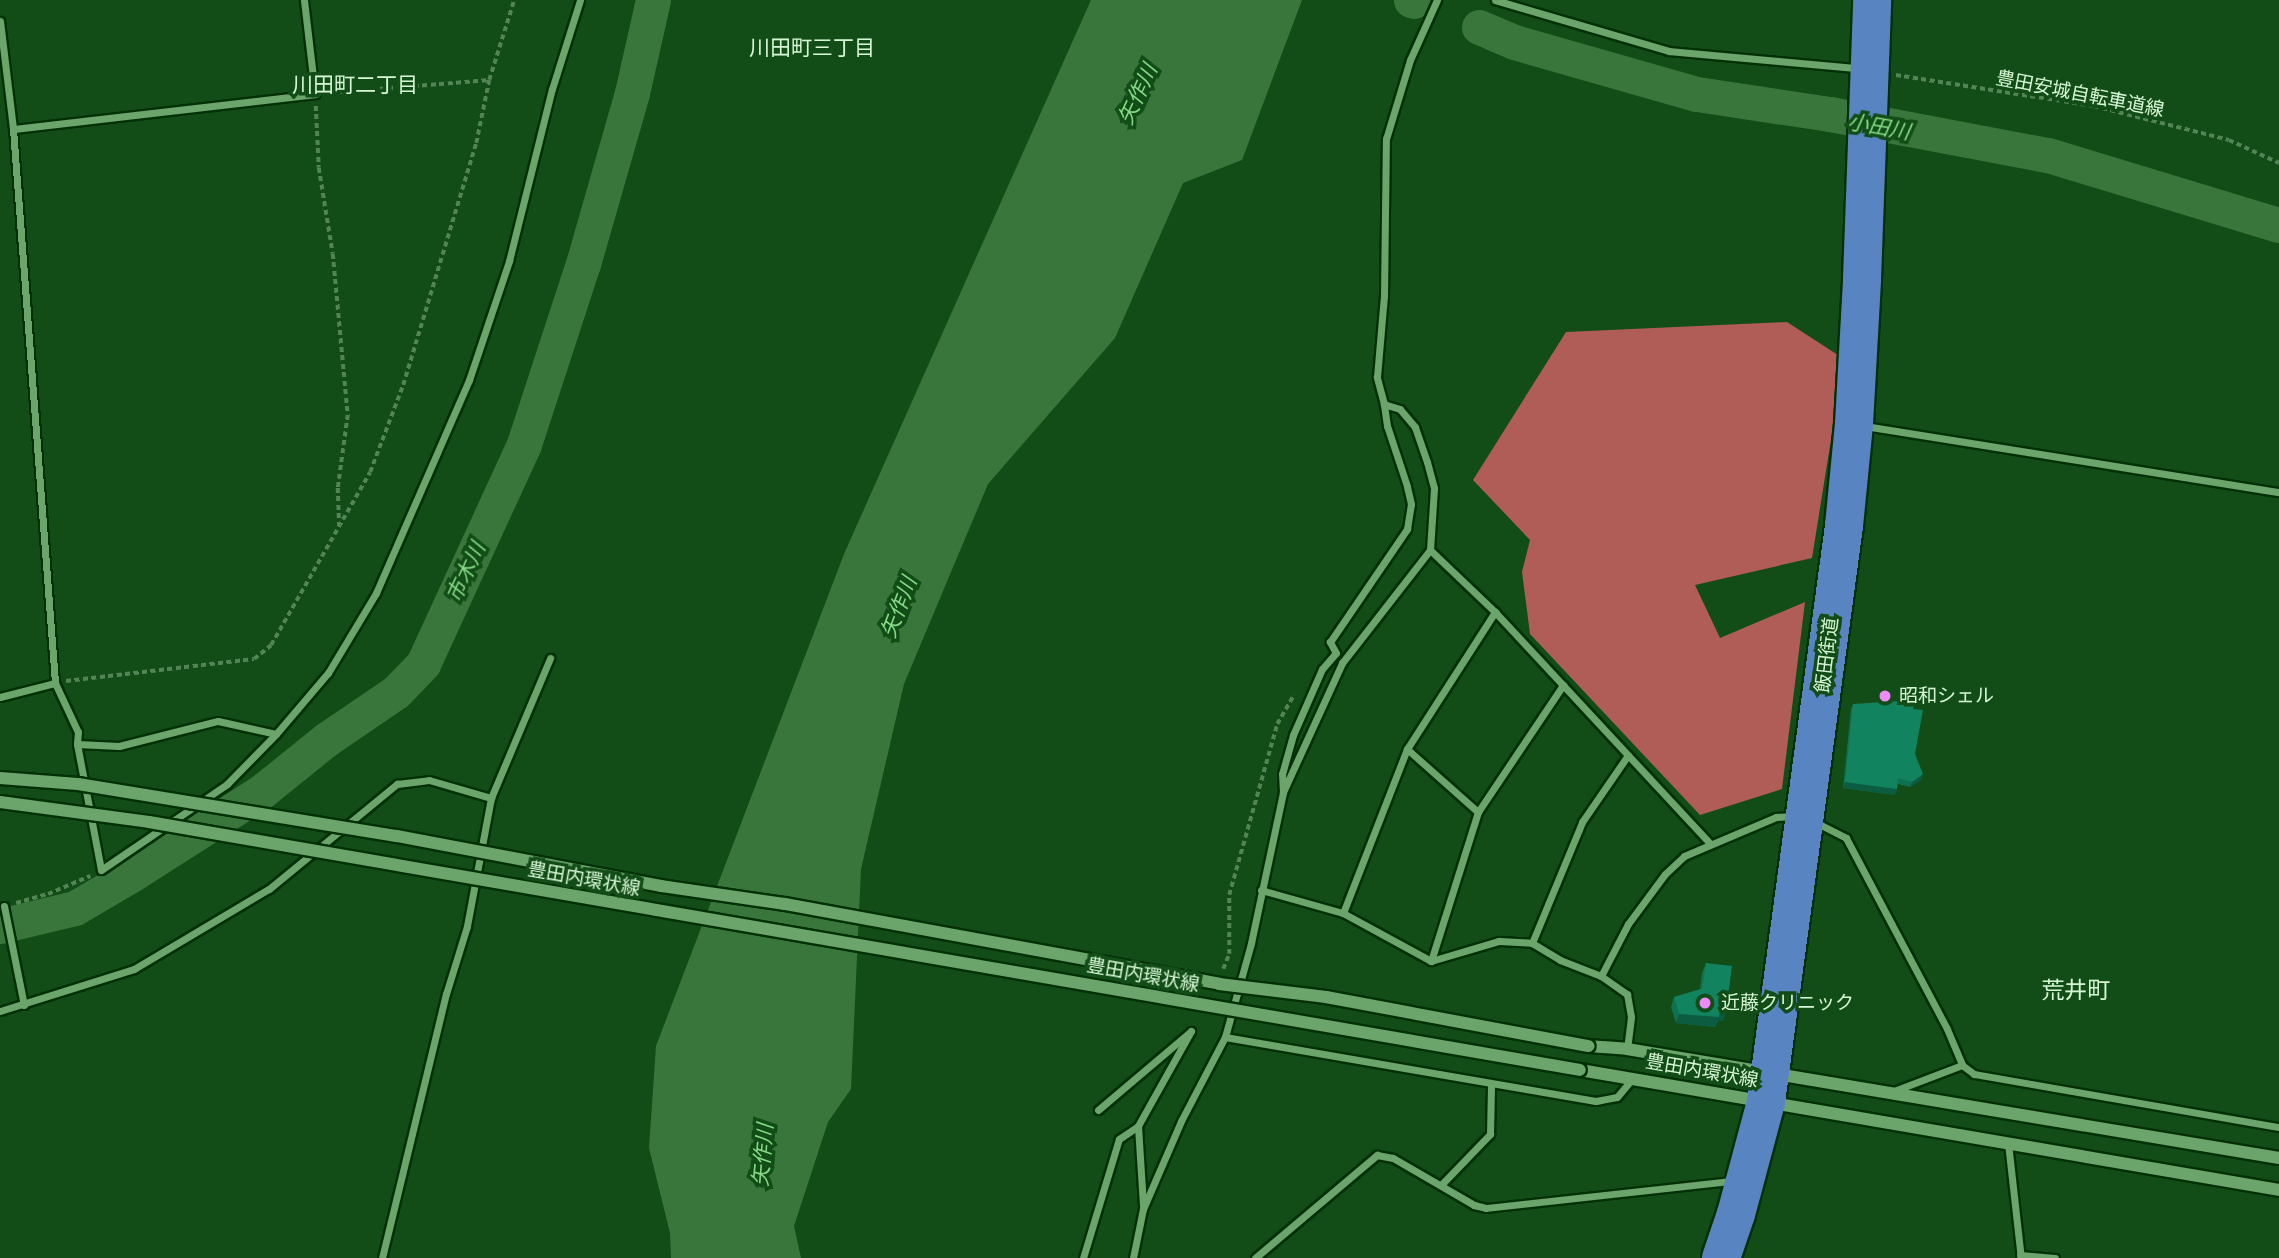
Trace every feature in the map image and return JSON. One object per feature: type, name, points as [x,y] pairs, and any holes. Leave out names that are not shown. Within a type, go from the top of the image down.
[{"type":"highway","name":"飯田街道","points":[[1721,1258],[1736,1214],[1768,1088],[1822,700],[1854,425],[1872,0]]},
{"type":"street","points":[[13,129],[315,94],[304,0]]},
{"type":"street","points":[[0,21],[13,129],[55,682],[78,732],[77,744],[101,870],[227,784],[276,734],[328,673],[376,593],[470,380],[509,261],[552,89],[580,0]]},
{"type":"street","points":[[1283,792],[1282,774],[1293,736],[1322,669],[1336,653],[1331,642],[1408,530],[1410,504],[1407,486],[1387,426],[1377,377],[1384,296],[1386,139],[1410,60],[1437,0]]},
{"type":"street","points":[[1494,0],[1669,51],[1852,66],[1871,57]]},
{"type":"street","points":[[1133,1258],[1143,1209],[1181,1121],[1225,1037],[1251,943],[1283,792],[1342,663],[1430,550],[1434,488],[1427,462],[1415,427],[1400,409],[1384,404]]},
{"type":"street","points":[[1854,425],[2279,492]]},
{"type":"street","points":[[1430,550],[1495,612],[1710,843]]},
{"type":"street","points":[[1343,913],[1407,749],[1495,612]]},
{"type":"street","points":[[382,1258],[446,994],[467,926],[491,798],[550,658]]},
{"type":"street","points":[[0,696],[55,682]]},
{"type":"street","points":[[1431,961],[1478,812],[1563,685]]},
{"type":"street","points":[[77,744],[120,746],[218,721],[276,734]]},
{"type":"street","points":[[1407,749],[1478,812]]},
{"type":"street","points":[[1532,943],[1579,829],[1628,755]]},
{"type":"street","name":"豊田内環状線","points":[[0,778],[78,784],[397,836],[1219,984],[1326,997],[1588,1046],[1627,1049],[1768,1088],[2008,1143],[2279,1190]]},
{"type":"street","points":[[0,1011],[134,969],[269,889],[397,784],[429,780],[491,798]]},
{"type":"street","name":"豊田内環状線","points":[[0,802],[163,825],[1580,1070],[1633,1078],[1888,1093],[2279,1158]]},
{"type":"street","points":[[1601,975],[1628,924],[1665,874],[1684,856],[1776,817],[1804,815],[1846,838],[1947,1029],[1962,1065],[1974,1074],[2279,1127]]},
{"type":"street","points":[[1261,890],[1343,913],[1431,961],[1499,941],[1532,943],[1560,960],[1601,975],[1627,994],[1632,1017],[1627,1049]]},
{"type":"street","points":[[4,906],[24,1005]]},
{"type":"street","points":[[1083,1258],[1119,1139],[1138,1126],[1191,1031],[1098,1110]]},
{"type":"street","points":[[1225,1037],[1596,1101],[1617,1097],[1633,1078]]},
{"type":"street","points":[[1888,1093],[1962,1065]]},
{"type":"street","points":[[1441,1185],[1490,1134],[1492,1085]]},
{"type":"street","points":[[1138,1126],[1143,1209]]},
{"type":"street","points":[[2008,1143],[2020,1257],[2055,1258]]},
{"type":"street","points":[[1255,1258],[1377,1155],[1393,1158],[1474,1205],[1486,1208],[1744,1180]]},
{"type":"path","points":[[55,682],[254,659],[271,645],[370,472],[403,386],[476,143],[489,80],[514,0]]},
{"type":"path","name":"豊田安城自転車道線","points":[[1871,57],[2094,106],[2229,140],[2279,163]]},
{"type":"path","points":[[340,528],[338,488],[348,415],[333,254],[319,168],[315,94],[489,80]]},
{"type":"path","points":[[1221,976],[1229,954],[1228,895],[1278,724],[1296,692]]},
{"type":"path","points":[[4,906],[48,894],[101,870]]},
{"type":"shaded area","points":[[1787,322],[1844,359],[1812,558],[1695,585],[1720,638],[1805,602],[1782,789],[1700,815],[1530,634],[1522,572],[1530,540],[1473,480],[1566,332]]},
{"type":"water","name":"矢作川","points":[[1091,0],[1302,0],[1242,160],[1183,183],[1115,338],[988,484],[904,684],[861,869],[851,1089],[828,1122],[794,1226],[801,1258],[671,1258],[670,1233],[649,1148],[656,1046],[844,554]]},
{"type":"building","points":[[1915,700],[1913,709],[1923,710],[1915,754],[1923,774],[1912,782],[1898,778],[1897,789],[1845,782],[1853,704]]},
{"type":"building","name":"近藤クリニック","points":[[1706,963],[1732,966],[1726,1012],[1720,1011],[1719,1017],[1679,1014],[1674,997],[1702,989]]},
{"type":"waterway","name":"市木川","points":[[0,926],[75,908],[131,875],[261,792],[327,739],[396,692],[423,664],[524,444],[583,264],[632,93],[653,0]]},
{"type":"waterway","name":"小田川","points":[[1479,27],[1514,42],[1697,94],[1830,114],[2048,155],[2279,225]]},
{"type":"place","name":"昭和シェル","points":[[1885,696]]},
{"type":"place","name":"近藤クリニック","points":[[1705,1003]]},
{"type":"district","name":"川田町三丁目","points":[[812,47]]},
{"type":"district","name":"川田町二丁目","points":[[355,84]]},
{"type":"district","name":"荒井町","points":[[2076,990]]}]
